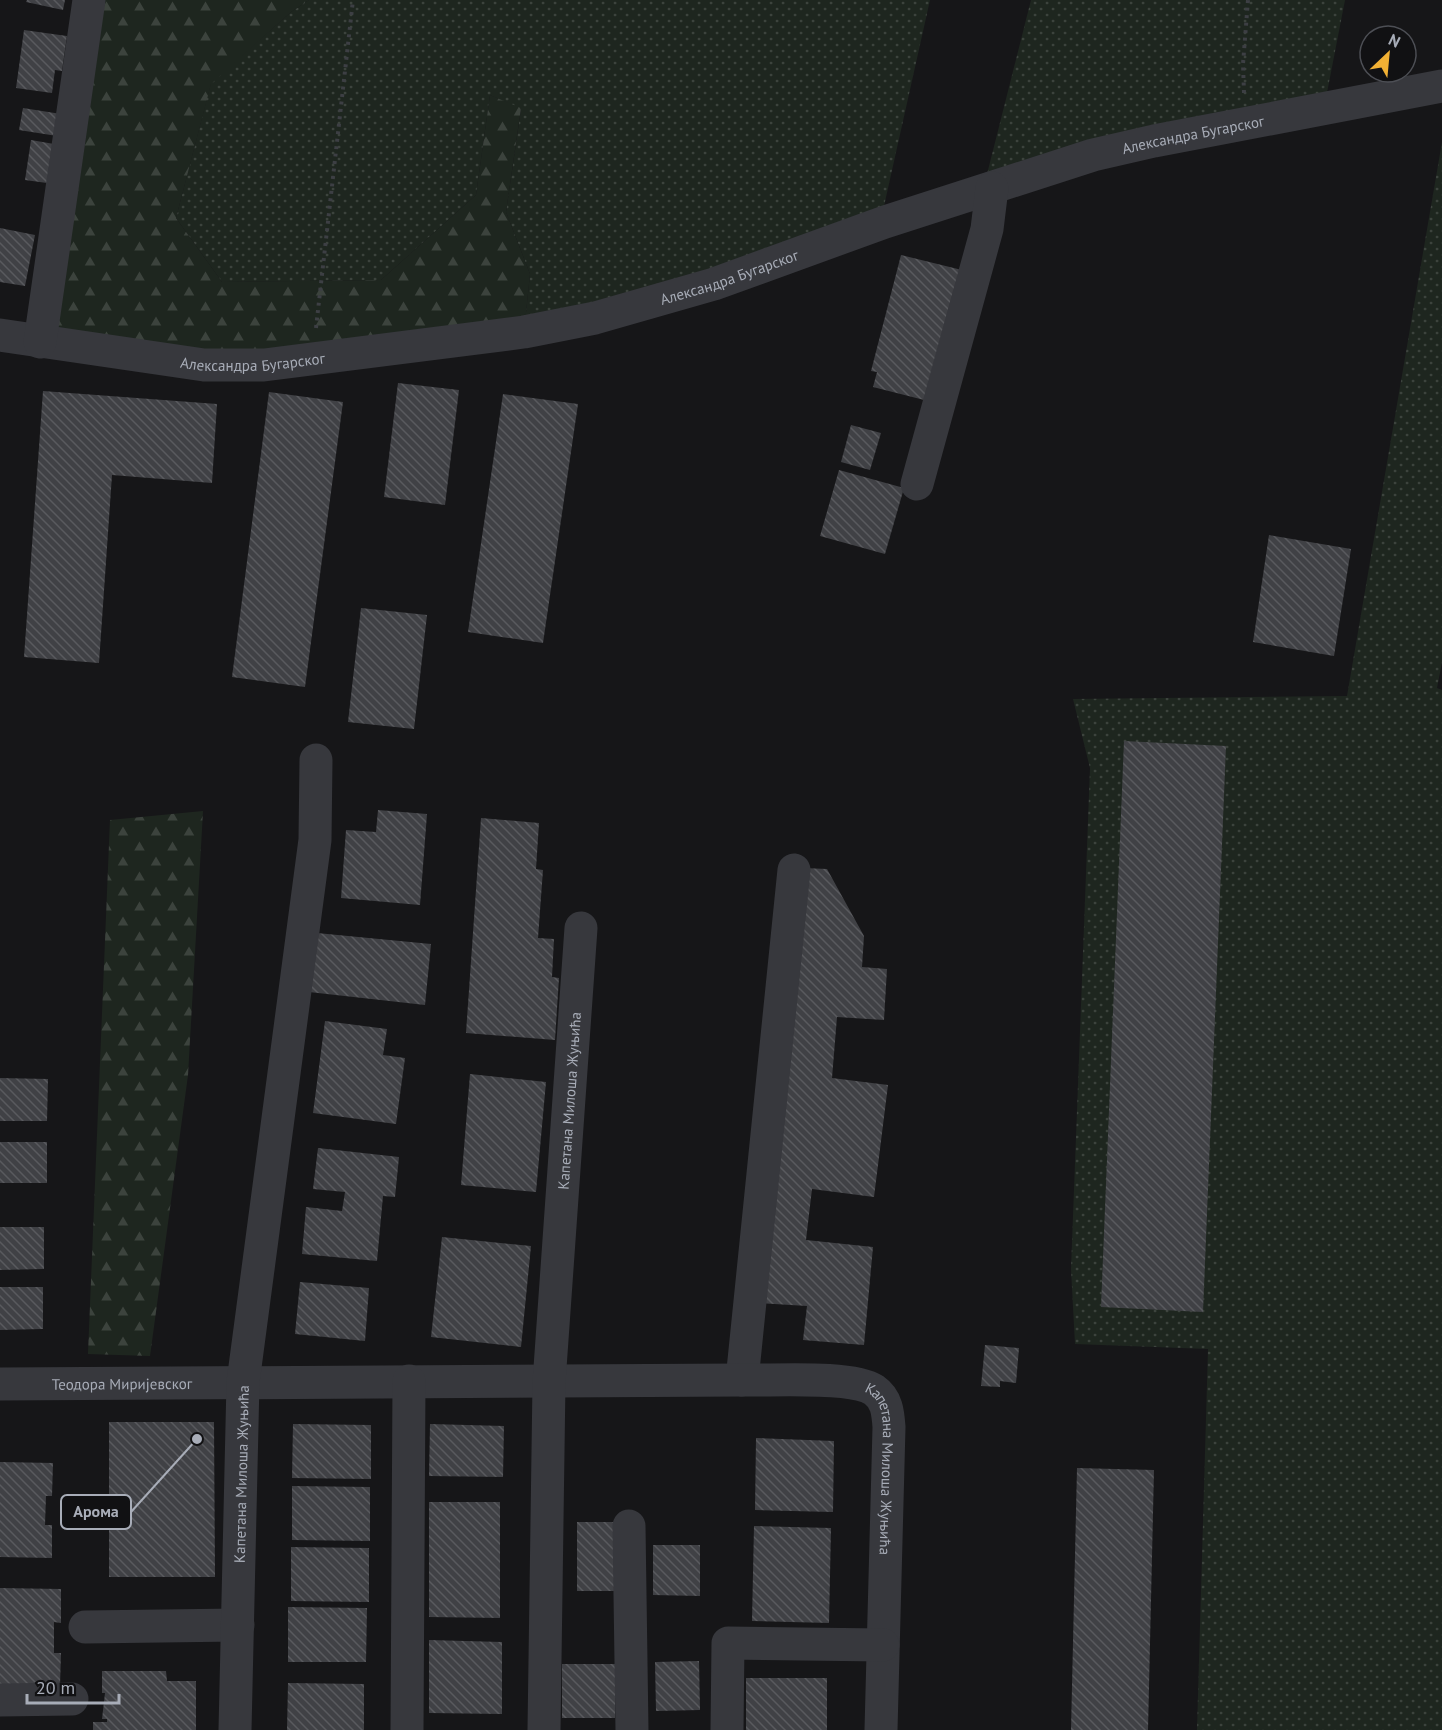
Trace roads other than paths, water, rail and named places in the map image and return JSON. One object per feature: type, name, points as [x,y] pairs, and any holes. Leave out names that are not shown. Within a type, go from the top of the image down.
[{"type":"street","points":[[40,342],[89,0]]},
{"type":"street","name":"Александра Бугарског","points":[[0,335],[204,365],[264,365],[524,332],[595,318],[714,284],[885,222],[1093,155],[1154,141],[1442,86]]},
{"type":"street","points":[[917,484],[987,229],[992,188]]},
{"type":"street","points":[[243,1382],[315,840],[316,760]]},
{"type":"street","points":[[742,1380],[794,870]]},
{"type":"street","name":"Капетана Милоша Жуњића","points":[[544,1730],[549,1382],[581,928]]},
{"type":"street","name":"Капетана Милоша Жуњића","points":[[235,1730],[243,1382],[742,1380],[841,1381],[862,1384],[875,1390],[887,1405],[881,1730]]},
{"type":"street","points":[[407,1730],[409,1381]]},
{"type":"street","name":"Теодора Миријевског","points":[[0,1384],[243,1382]]},
{"type":"street","points":[[629,1526],[632,1730]]},
{"type":"street","points":[[85,1627],[238,1625]]},
{"type":"street","points":[[727,1730],[728,1643],[883,1645]]},
{"type":"street","points":[[0,1700],[72,1700]]},
{"type":"place","name":"Арома","points":[[197,1439]]}]
